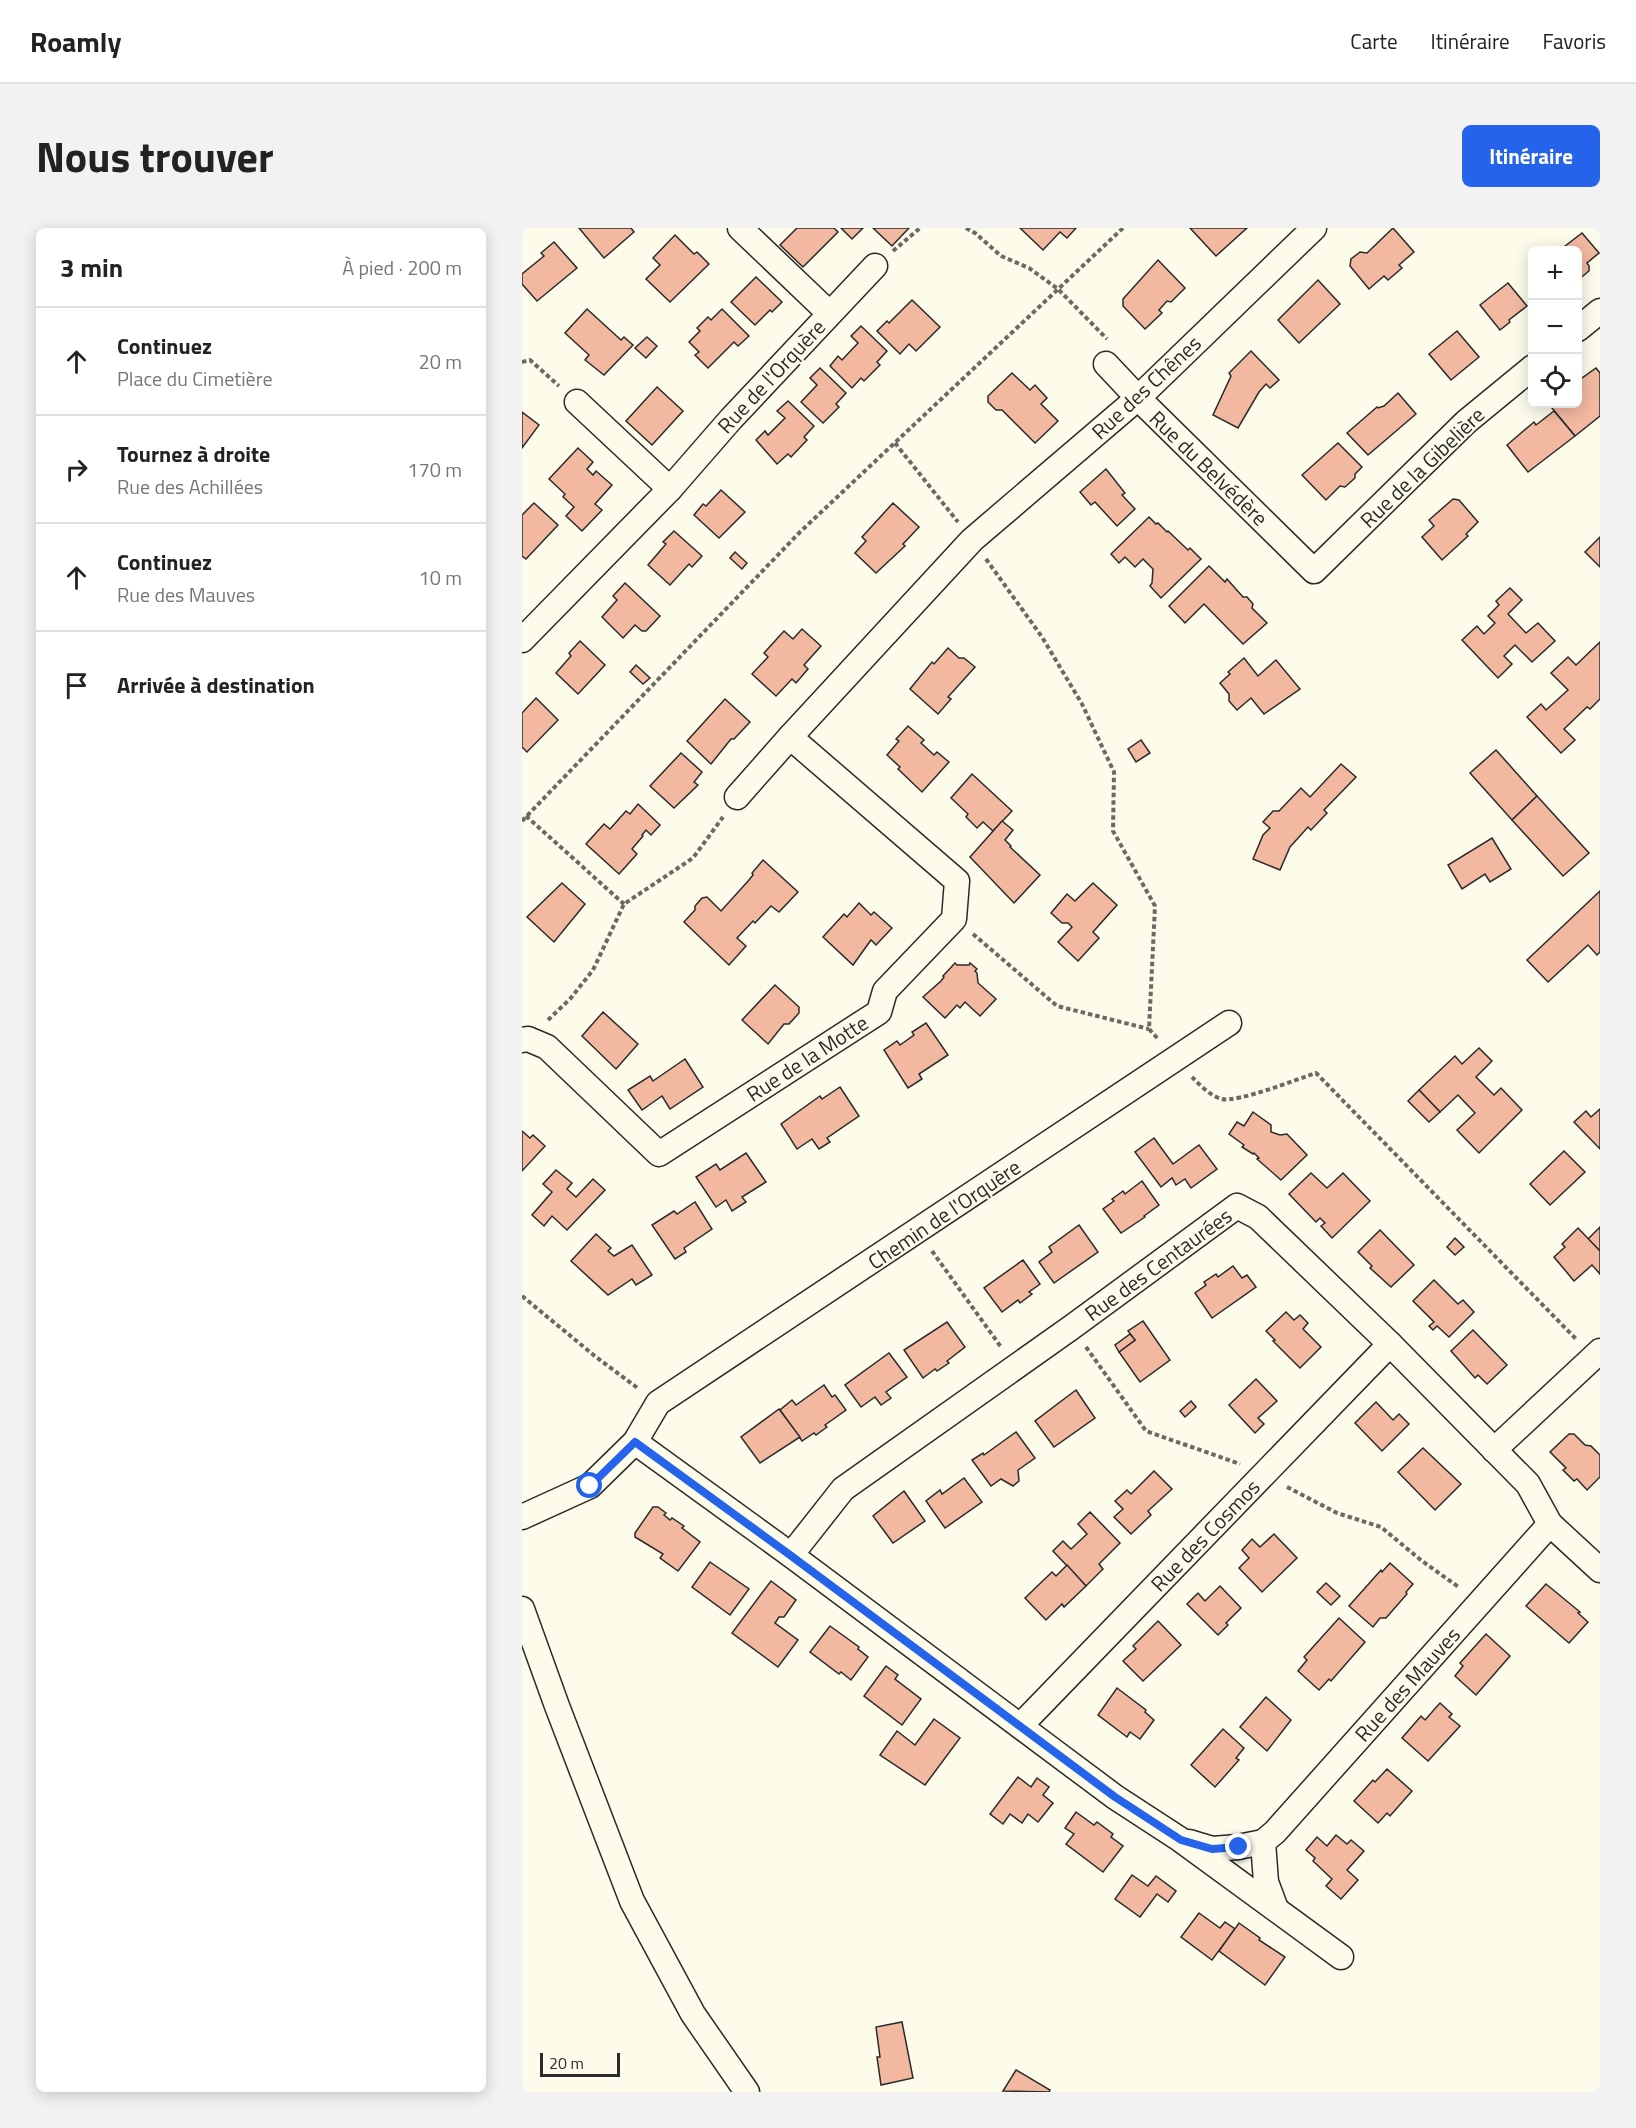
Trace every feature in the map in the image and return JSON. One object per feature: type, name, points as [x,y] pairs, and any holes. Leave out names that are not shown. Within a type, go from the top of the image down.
[{"type":"street","points":[[740,228],[829,313]]},
{"type":"street","name":"Rue des Chênes","points":[[972,540],[1138,398],[1314,228]]},
{"type":"street","name":"Rue de l'Orquère","points":[[522,640],[670,489],[731,419],[875,266]]},
{"type":"street","points":[[1582,326],[1600,311]]},
{"type":"street","name":"Rue du Belvédère","points":[[1109,353],[1138,398],[1314,571]]},
{"type":"street","name":"Rue de la Gibelière","points":[[1314,571],[1466,422],[1528,371]]},
{"type":"street","points":[[577,402],[670,489]]},
{"type":"street","points":[[737,797],[972,540]]},
{"type":"street","points":[[790,737],[957,881],[954,919]]},
{"type":"street","name":"Rue de la Motte","points":[[525,1039],[547,1047],[658,1154],[879,1012],[885,991],[954,919]]},
{"type":"street","name":"Chemin de l'Orquère","points":[[658,1403],[1229,1023]]},
{"type":"street","name":"Rue des Centaurées","points":[[790,1555],[843,1490],[1237,1206],[1258,1216],[1390,1344],[1528,1484],[1550,1524],[1600,1570]]},
{"type":"street","name":"Rue des Cosmos","points":[[1020,1726],[1390,1344]]},
{"type":"street","points":[[1494,1450],[1597,1354]]},
{"type":"street","points":[[522,1517],[590,1486],[635,1442],[658,1403]]},
{"type":"street","points":[[635,1442],[1115,1797],[1181,1840],[1341,1957]]},
{"type":"street","name":"Rue des Mauves","points":[[1263,1842],[1275,1832],[1550,1524]]},
{"type":"street","points":[[522,1609],[556,1706],[632,1901],[693,2014],[747,2092]]},
{"type":"street","points":[[1181,1840],[1212,1849],[1263,1842],[1266,1882],[1276,1909]]},
{"type":"path","points":[[875,266],[920,228]]},
{"type":"path","points":[[966,228],[1001,256],[1029,268],[1058,289],[1109,353]]},
{"type":"path","points":[[522,821],[800,532],[1123,228]]},
{"type":"path","points":[[522,362],[530,360],[577,402]]},
{"type":"path","points":[[895,443],[972,540],[1042,637],[1082,704],[1114,772],[1113,831],[1155,906]]},
{"type":"path","points":[[525,1039],[570,999],[593,970],[624,904],[693,858],[737,797]]},
{"type":"path","points":[[526,816],[624,904]]},
{"type":"path","points":[[954,919],[1057,1006],[1149,1029]]},
{"type":"path","points":[[1316,1073],[1597,1354]]},
{"type":"path","points":[[917,1232],[1015,1367]]},
{"type":"path","points":[[522,1296],[596,1357],[658,1403]]},
{"type":"building","points":[[579,228],[631,228],[634,232],[604,258]]},
{"type":"building","points":[[797,228],[834,228],[838,232],[803,267],[780,245]]},
{"type":"building","points":[[841,228],[863,228],[852,239]]},
{"type":"building","points":[[873,228],[909,228],[892,246]]},
{"type":"building","points":[[1020,228],[1076,228],[1067,238],[1060,232],[1043,250]]},
{"type":"building","points":[[1190,228],[1247,228],[1216,256]]},
{"type":"building","points":[[1393,228],[1414,252],[1399,265],[1402,268],[1388,280],[1384,276],[1369,289],[1350,266],[1351,259],[1360,252],[1367,253]]},
{"type":"building","points":[[1582,233],[1599,253],[1587,263],[1589,271],[1582,277],[1582,246],[1565,246]]},
{"type":"building","points":[[675,235],[694,254],[697,252],[709,264],[670,302],[646,279],[660,265],[653,258]]},
{"type":"building","points":[[554,242],[577,268],[537,301],[522,284],[522,274],[544,256],[541,253]]},
{"type":"building","points":[[1158,260],[1185,288],[1171,302],[1167,301],[1159,310],[1162,313],[1145,329],[1123,306],[1123,299]]},
{"type":"building","points":[[756,277],[782,302],[755,325],[731,302]]},
{"type":"building","points":[[1318,280],[1340,304],[1299,343],[1278,320]]},
{"type":"building","points":[[1508,283],[1527,306],[1500,330],[1480,305]]},
{"type":"building","points":[[912,300],[940,327],[916,351],[909,344],[900,354],[877,331],[887,321],[889,323]]},
{"type":"building","points":[[587,309],[621,340],[624,337],[633,345],[604,375],[585,360],[589,355],[565,333]]},
{"type":"building","points":[[722,309],[749,336],[738,346],[734,342],[708,368],[695,355],[699,352],[689,342],[700,331],[697,328],[708,317],[711,320]]},
{"type":"building","points":[[861,326],[887,351],[877,362],[880,365],[864,381],[861,378],[852,388],[830,366],[838,356],[842,360],[858,343],[851,336]]},
{"type":"building","points":[[1457,331],[1479,357],[1451,380],[1429,354]]},
{"type":"building","points":[[647,337],[657,346],[646,358],[635,348]]},
{"type":"building","points":[[1251,351],[1279,380],[1270,388],[1266,384],[1259,392],[1238,428],[1213,415],[1231,376],[1229,373]]},
{"type":"building","points":[[820,368],[846,393],[836,404],[839,407],[823,423],[801,402],[817,385],[810,378]]},
{"type":"building","points":[[1596,368],[1600,373],[1600,416],[1575,436],[1552,408],[1582,408],[1582,378]]},
{"type":"building","points":[[1012,373],[1030,390],[1035,385],[1047,398],[1041,404],[1058,421],[1035,443],[1002,410],[996,410],[988,402],[988,396]]},
{"type":"building","points":[[657,387],[683,411],[652,445],[626,421]]},
{"type":"building","points":[[1398,393],[1416,414],[1368,455],[1347,433],[1377,407],[1384,406]]},
{"type":"building","points":[[788,401],[814,426],[804,437],[807,440],[791,457],[788,454],[777,464],[756,440],[765,431],[768,435],[785,418],[777,411]]},
{"type":"building","points":[[1554,411],[1575,436],[1528,472],[1507,445],[1534,422],[1536,425]]},
{"type":"building","points":[[522,412],[539,425],[522,448]]},
{"type":"building","points":[[1338,443],[1362,467],[1355,474],[1355,478],[1345,487],[1340,486],[1326,500],[1302,475]]},
{"type":"building","points":[[578,448],[593,462],[587,469],[593,475],[596,471],[612,485],[595,504],[602,510],[582,531],[566,516],[574,507],[563,497],[565,494],[549,479]]},
{"type":"building","points":[[1106,469],[1125,493],[1122,495],[1135,509],[1117,526],[1095,502],[1091,505],[1080,492]]},
{"type":"building","points":[[721,490],[745,512],[719,538],[694,515],[703,504],[706,506]]},
{"type":"building","points":[[1453,499],[1459,500],[1478,522],[1466,534],[1468,536],[1442,560],[1422,537],[1434,526],[1429,520]]},
{"type":"building","points":[[534,503],[558,525],[526,559],[522,556],[522,515]]},
{"type":"building","points":[[893,503],[919,527],[903,544],[905,546],[876,573],[855,553],[866,541],[862,537]]},
{"type":"building","points":[[1149,517],[1201,559],[1161,598],[1150,586],[1153,569],[1143,559],[1135,567],[1125,557],[1119,563],[1111,554]]},
{"type":"building","points":[[674,531],[702,556],[692,567],[689,564],[670,585],[648,565],[666,544],[663,542]]},
{"type":"building","points":[[1600,537],[1600,567],[1585,552]]},
{"type":"building","points":[[735,552],[747,563],[742,569],[730,558]]},
{"type":"building","points":[[1209,566],[1225,582],[1227,579],[1243,597],[1247,597],[1253,604],[1252,608],[1267,623],[1243,644],[1204,604],[1185,623],[1169,606]]},
{"type":"building","points":[[625,583],[660,616],[646,631],[642,631],[635,625],[623,638],[602,617],[617,600],[613,596]]},
{"type":"building","points":[[1510,588],[1522,600],[1508,614],[1526,633],[1538,623],[1555,641],[1532,662],[1515,645],[1504,656],[1512,664],[1498,678],[1462,640],[1477,626],[1484,634],[1495,623],[1488,616],[1499,605],[1496,601]]},
{"type":"building","points":[[802,629],[821,646],[804,665],[808,669],[796,683],[792,679],[776,696],[752,674],[768,657],[764,653],[784,631],[793,639]]},
{"type":"building","points":[[580,641],[605,665],[578,694],[556,673]]},
{"type":"building","points":[[1600,642],[1600,699],[1590,709],[1587,707],[1564,729],[1575,740],[1561,753],[1527,717],[1541,704],[1546,710],[1568,690],[1551,673],[1568,657],[1576,665]]},
{"type":"building","points":[[948,648],[959,658],[964,658],[975,667],[948,697],[951,699],[938,714],[910,689],[932,662],[934,664]]},
{"type":"building","points":[[1244,658],[1258,676],[1276,660],[1300,689],[1264,714],[1251,698],[1237,710],[1229,701],[1229,694],[1220,683],[1230,674],[1228,672]]},
{"type":"building","points":[[636,665],[650,678],[643,684],[630,672]]},
{"type":"building","points":[[536,698],[558,720],[527,752],[522,747],[522,713]]},
{"type":"building","points":[[725,699],[750,722],[734,739],[731,739],[711,764],[687,741]]},
{"type":"building","points":[[908,726],[924,740],[921,743],[934,755],[937,752],[949,762],[922,792],[887,755],[899,741],[896,739]]},
{"type":"building","points":[[1141,740],[1150,753],[1136,762],[1128,749]]},
{"type":"building","points":[[1496,750],[1537,796],[1512,820],[1470,773]]},
{"type":"building","points":[[681,753],[702,772],[694,782],[698,785],[674,808],[650,786]]},
{"type":"building","points":[[1341,764],[1356,777],[1324,810],[1327,813],[1311,830],[1308,827],[1290,847],[1280,870],[1253,859],[1263,835],[1270,828],[1263,822],[1273,811],[1279,811],[1301,788],[1310,797]]},
{"type":"building","points":[[972,774],[1012,811],[993,831],[983,822],[977,828],[966,817],[968,814],[951,798]]},
{"type":"building","points":[[1537,796],[1589,853],[1563,876],[1512,820]]},
{"type":"building","points":[[638,804],[660,825],[651,835],[646,830],[632,849],[637,854],[619,874],[586,844],[604,824],[610,829],[626,811],[630,814]]},
{"type":"building","points":[[1002,821],[1013,830],[1005,840],[1040,875],[1014,903],[970,857]]},
{"type":"building","points":[[1492,838],[1511,869],[1490,882],[1485,874],[1462,889],[1448,865]]},
{"type":"building","points":[[763,860],[798,892],[779,912],[771,906],[755,923],[753,921],[737,938],[746,946],[729,965],[684,922],[702,898],[707,897],[721,911],[749,880]]},
{"type":"building","points":[[562,883],[585,904],[554,942],[527,917]]},
{"type":"building","points":[[1093,883],[1117,905],[1093,932],[1099,938],[1078,961],[1058,942],[1072,927],[1068,923],[1062,923],[1051,913],[1067,894],[1075,901]]},
{"type":"building","points":[[1600,891],[1600,952],[1597,955],[1588,945],[1548,982],[1527,960]]},
{"type":"building","points":[[859,903],[871,915],[874,912],[892,928],[876,945],[871,940],[853,965],[823,937],[844,914],[847,917]]},
{"type":"building","points":[[955,963],[969,965],[970,963],[977,969],[975,971],[978,983],[996,999],[980,1016],[965,1002],[960,1008],[957,1005],[945,1018],[923,997],[941,981]]},
{"type":"building","points":[[775,985],[799,1007],[799,1013],[789,1024],[784,1024],[768,1044],[742,1020]]},
{"type":"building","points":[[603,1012],[638,1044],[616,1069],[582,1036]]},
{"type":"building","points":[[926,1023],[948,1055],[919,1074],[922,1079],[908,1088],[884,1050],[897,1041],[900,1045],[914,1035],[912,1032]]},
{"type":"building","points":[[1479,1048],[1492,1061],[1476,1077],[1494,1095],[1501,1088],[1522,1110],[1479,1153],[1457,1130],[1475,1113],[1458,1095],[1440,1112],[1419,1090],[1455,1056],[1462,1064]]},
{"type":"building","points":[[685,1059],[703,1087],[670,1109],[662,1096],[642,1110],[628,1090],[650,1076],[653,1081]]},
{"type":"building","points":[[840,1087],[859,1116],[827,1138],[830,1142],[819,1149],[812,1139],[797,1149],[781,1124],[820,1096],[822,1099]]},
{"type":"building","points":[[1419,1090],[1440,1112],[1429,1122],[1408,1101]]},
{"type":"building","points":[[1600,1109],[1600,1149],[1574,1122],[1586,1111],[1591,1117]]},
{"type":"building","points":[[1253,1112],[1271,1125],[1271,1132],[1280,1135],[1287,1134],[1307,1155],[1281,1180],[1257,1159],[1259,1158],[1254,1153],[1242,1147],[1244,1145],[1229,1134],[1237,1122],[1244,1126]]},
{"type":"building","points":[[522,1131],[530,1138],[533,1135],[545,1146],[522,1171]]},
{"type":"building","points":[[1154,1138],[1173,1164],[1199,1145],[1217,1169],[1191,1188],[1185,1179],[1176,1185],[1172,1178],[1161,1187],[1135,1152]]},
{"type":"building","points":[[1564,1151],[1585,1172],[1550,1205],[1530,1184]]},
{"type":"building","points":[[746,1153],[766,1182],[742,1197],[746,1202],[732,1211],[726,1200],[716,1207],[696,1177],[716,1164],[720,1170]]},
{"type":"building","points":[[556,1170],[572,1183],[567,1189],[576,1197],[593,1179],[605,1190],[567,1230],[552,1216],[544,1226],[532,1215],[552,1192],[543,1184]]},
{"type":"building","points":[[1311,1173],[1327,1188],[1343,1173],[1370,1201],[1332,1238],[1321,1226],[1325,1223],[1320,1218],[1316,1222],[1289,1194]]},
{"type":"building","points":[[1142,1181],[1159,1205],[1121,1233],[1103,1209],[1123,1191],[1125,1194]]},
{"type":"building","points":[[695,1202],[712,1229],[684,1248],[686,1252],[675,1259],[652,1225],[674,1211],[677,1214]]},
{"type":"building","points":[[1079,1225],[1098,1252],[1054,1283],[1039,1262],[1052,1252],[1049,1247]]},
{"type":"building","points":[[1600,1227],[1600,1251],[1588,1239]]},
{"type":"building","points":[[1578,1228],[1600,1251],[1600,1274],[1592,1265],[1574,1281],[1554,1257],[1565,1247],[1562,1244]]},
{"type":"building","points":[[1380,1230],[1414,1265],[1391,1287],[1370,1268],[1372,1266],[1358,1252]]},
{"type":"building","points":[[596,1234],[611,1248],[608,1251],[614,1256],[632,1245],[652,1275],[636,1285],[632,1279],[608,1295],[571,1261]]},
{"type":"building","points":[[1455,1238],[1464,1247],[1455,1255],[1447,1247]]},
{"type":"building","points":[[1023,1260],[1040,1284],[1020,1303],[1018,1300],[1002,1312],[984,1288]]},
{"type":"building","points":[[1233,1266],[1242,1278],[1247,1275],[1256,1287],[1212,1318],[1195,1293],[1206,1285],[1204,1282],[1216,1274],[1218,1277]]},
{"type":"building","points":[[1434,1280],[1458,1304],[1463,1300],[1474,1312],[1449,1337],[1437,1326],[1433,1330],[1429,1326],[1434,1322],[1413,1301]]},
{"type":"building","points":[[1286,1312],[1294,1320],[1300,1315],[1308,1323],[1303,1329],[1321,1347],[1300,1368],[1266,1331]]},
{"type":"building","points":[[1143,1321],[1170,1360],[1140,1382],[1119,1352],[1135,1340],[1128,1331]]},
{"type":"building","points":[[947,1322],[965,1347],[947,1361],[949,1363],[923,1378],[904,1350]]},
{"type":"building","points":[[1473,1330],[1507,1365],[1487,1384],[1478,1375],[1475,1378],[1451,1351]]},
{"type":"building","points":[[1130,1334],[1135,1340],[1119,1352],[1115,1345]]},
{"type":"building","points":[[889,1353],[907,1377],[886,1392],[891,1398],[881,1405],[875,1397],[861,1407],[845,1385]]},
{"type":"building","points":[[1256,1379],[1277,1401],[1258,1418],[1264,1424],[1255,1433],[1229,1405]]},
{"type":"building","points":[[824,1385],[832,1397],[835,1395],[846,1410],[825,1425],[827,1427],[816,1435],[814,1433],[802,1441],[780,1410],[792,1400],[796,1405]]},
{"type":"building","points":[[1076,1390],[1095,1418],[1054,1447],[1035,1421]]},
{"type":"building","points":[[1191,1401],[1196,1407],[1185,1417],[1180,1411]]},
{"type":"building","points":[[1376,1402],[1393,1420],[1399,1414],[1409,1424],[1382,1451],[1355,1423]]},
{"type":"building","points":[[779,1409],[800,1437],[760,1463],[741,1437]]},
{"type":"building","points":[[1016,1432],[1035,1458],[1018,1470],[1019,1481],[1013,1486],[1001,1479],[991,1486],[972,1460],[983,1453],[984,1455]]},
{"type":"building","points":[[1569,1434],[1574,1434],[1600,1455],[1600,1477],[1587,1490],[1577,1479],[1574,1481],[1563,1470],[1566,1468],[1550,1452]]},
{"type":"building","points":[[1423,1448],[1461,1484],[1435,1510],[1398,1472]]},
{"type":"building","points":[[1154,1471],[1172,1489],[1148,1511],[1151,1515],[1131,1534],[1114,1517],[1123,1509],[1115,1501],[1127,1490],[1131,1494]]},
{"type":"building","points":[[964,1478],[982,1502],[945,1528],[926,1501],[940,1490],[942,1494]]},
{"type":"building","points":[[904,1491],[925,1521],[893,1543],[873,1516]]},
{"type":"building","points":[[653,1507],[658,1507],[666,1513],[664,1515],[670,1520],[672,1518],[684,1526],[682,1528],[700,1542],[678,1571],[660,1558],[663,1554],[635,1537],[635,1533]]},
{"type":"building","points":[[1090,1512],[1120,1543],[1099,1564],[1103,1569],[1086,1586],[1053,1551],[1063,1541],[1071,1549],[1087,1534],[1078,1524]]},
{"type":"building","points":[[1274,1534],[1297,1558],[1262,1592],[1239,1568],[1249,1558],[1242,1550],[1252,1539],[1260,1547]]},
{"type":"building","points":[[710,1562],[749,1589],[730,1615],[692,1587]]},
{"type":"building","points":[[1390,1563],[1413,1584],[1386,1618],[1380,1618],[1373,1627],[1349,1606]]},
{"type":"building","points":[[1067,1565],[1086,1586],[1064,1607],[1062,1604],[1046,1620],[1025,1598],[1052,1572],[1056,1576]]},
{"type":"building","points":[[771,1581],[796,1600],[784,1617],[779,1617],[775,1623],[798,1640],[778,1667],[732,1633]]},
{"type":"building","points":[[1326,1583],[1340,1596],[1331,1605],[1317,1592]]},
{"type":"building","points":[[1546,1584],[1580,1612],[1578,1613],[1588,1622],[1569,1643],[1526,1606]]},
{"type":"building","points":[[1220,1586],[1241,1608],[1218,1635],[1187,1604],[1198,1593],[1205,1601]]},
{"type":"building","points":[[1339,1618],[1365,1642],[1331,1681],[1329,1679],[1319,1690],[1298,1671],[1307,1660],[1304,1657]]},
{"type":"building","points":[[1158,1621],[1181,1645],[1143,1681],[1123,1661],[1136,1649],[1133,1646]]},
{"type":"building","points":[[830,1626],[859,1647],[858,1649],[868,1657],[851,1680],[841,1672],[839,1674],[810,1652]]},
{"type":"building","points":[[1486,1634],[1510,1656],[1476,1695],[1455,1676],[1463,1666],[1460,1663]]},
{"type":"building","points":[[886,1666],[898,1675],[895,1679],[921,1699],[902,1725],[864,1696]]},
{"type":"building","points":[[1117,1688],[1146,1710],[1145,1712],[1154,1720],[1140,1739],[1130,1732],[1127,1737],[1098,1715]]},
{"type":"building","points":[[1266,1697],[1291,1720],[1267,1751],[1240,1727]]},
{"type":"building","points":[[1440,1703],[1452,1714],[1449,1717],[1460,1726],[1428,1761],[1402,1738],[1421,1716],[1425,1720]]},
{"type":"building","points":[[934,1719],[960,1738],[925,1785],[880,1755],[897,1731],[915,1745]]},
{"type":"building","points":[[1223,1729],[1244,1748],[1236,1758],[1239,1760],[1215,1787],[1191,1765]]},
{"type":"building","points":[[1387,1769],[1412,1791],[1390,1816],[1387,1813],[1378,1823],[1354,1801],[1373,1780],[1375,1782]]},
{"type":"building","points":[[1018,1777],[1031,1787],[1037,1778],[1049,1787],[1043,1795],[1053,1803],[1038,1822],[1028,1814],[1022,1823],[1010,1814],[1003,1824],[990,1814]]},
{"type":"building","points":[[1076,1812],[1094,1825],[1097,1822],[1113,1834],[1111,1837],[1123,1846],[1103,1872],[1066,1844],[1074,1834],[1065,1828]]},
{"type":"building","points":[[1336,1835],[1347,1844],[1351,1840],[1364,1851],[1347,1870],[1358,1880],[1341,1899],[1326,1886],[1332,1879],[1313,1861],[1315,1858],[1306,1850],[1317,1837],[1327,1846]]},
{"type":"building","points":[[1132,1875],[1148,1886],[1156,1876],[1176,1891],[1168,1902],[1157,1894],[1140,1917],[1115,1899]]},
{"type":"building","points":[[1199,1913],[1220,1928],[1225,1922],[1235,1929],[1212,1960],[1181,1937]]},
{"type":"building","points":[[1239,1923],[1285,1957],[1265,1985],[1219,1951]]},
{"type":"building","points":[[902,2022],[913,2078],[881,2085],[876,2027]]},
{"type":"building","points":[[1016,2070],[1050,2090],[1049,2092],[1003,2091]]},
{"type":"route","points":[[590,1486],[635,1442],[1115,1797],[1181,1840],[1212,1849],[1239,1847]]}]
